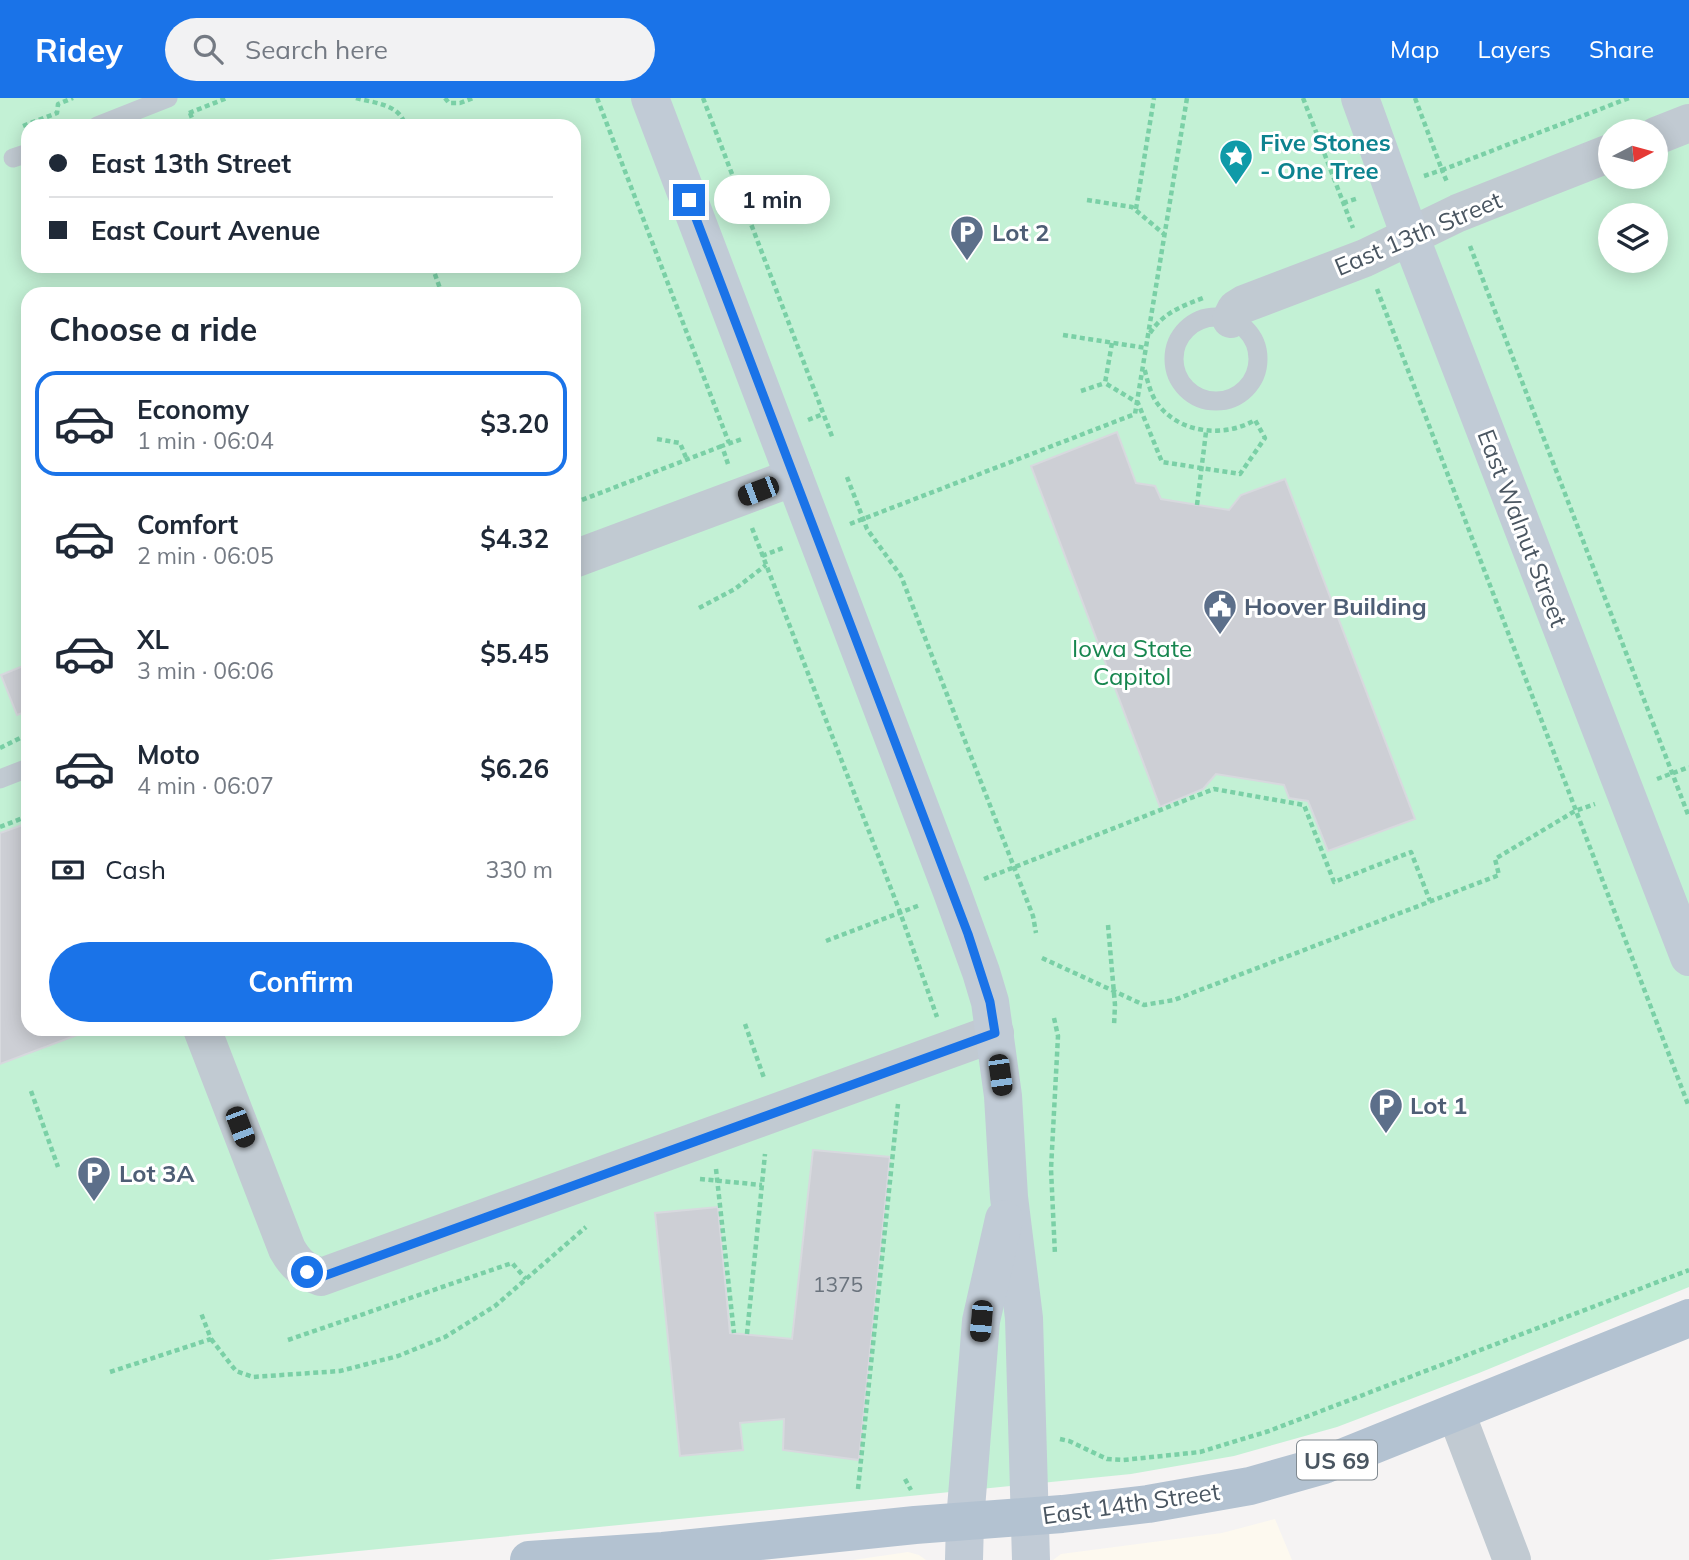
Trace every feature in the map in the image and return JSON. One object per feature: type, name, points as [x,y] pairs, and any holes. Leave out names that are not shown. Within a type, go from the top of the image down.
[{"type":"main road","name":"East 14th Street","points":[[537,1560],[1029,1517],[1149,1504],[1250,1486],[1324,1465],[1689,1318]]},
{"type":"street","points":[[650,98],[981,971],[990,1002],[1003,1096],[1009,1197],[1024,1318],[1031,1560]]},
{"type":"street","name":"East Walnut Street","points":[[1360,98],[1410,236],[1689,957]]},
{"type":"street","points":[[1668,131],[1689,123]]},
{"type":"street","name":"East 13th Street","points":[[1231,319],[1236,309],[1244,304],[1365,258],[1458,213],[1598,158]]},
{"type":"street","points":[[581,556],[794,477]]},
{"type":"street","points":[[205,1036],[282,1237],[296,1264],[321,1277],[995,1033]]},
{"type":"street","points":[[964,1560],[981,1321],[1009,1197]]},
{"type":"street","points":[[1456,1413],[1512,1560]]},
{"type":"lane","points":[[115,119],[168,98]]},
{"type":"lane","points":[[1217,316],[1231,319],[1244,326],[1258,351],[1259,366],[1254,379],[1239,395],[1219,402],[1193,395],[1183,386],[1176,374],[1175,348],[1181,335],[1203,318],[1217,316]]},
{"type":"lane","points":[[0,779],[21,771]]},
{"type":"path","points":[[42,119],[57,113],[57,101],[72,98]]},
{"type":"path","points":[[356,98],[395,109],[403,119]]},
{"type":"path","points":[[445,98],[449,103],[460,103],[473,98]]},
{"type":"path","points":[[597,98],[729,443]]},
{"type":"path","points":[[703,98],[833,439]]},
{"type":"path","points":[[1136,209],[1154,98]]},
{"type":"path","points":[[845,526],[1135,414],[1187,98]]},
{"type":"path","points":[[1303,98],[1356,234]]},
{"type":"path","points":[[1415,98],[1450,190]]},
{"type":"path","points":[[1423,176],[1629,98]]},
{"type":"path","points":[[190,113],[192,119]]},
{"type":"path","points":[[11,131],[21,127]]},
{"type":"path","points":[[1343,203],[1366,196]]},
{"type":"path","points":[[1087,200],[1136,209],[1165,234]]},
{"type":"path","points":[[1468,239],[1689,817]]},
{"type":"path","points":[[1376,289],[1689,1107]]},
{"type":"path","points":[[1063,335],[1146,348]]},
{"type":"path","points":[[1105,383],[1112,343]]},
{"type":"path","points":[[1081,391],[1105,383],[1138,403],[1162,462],[1240,474],[1265,438],[1255,420],[1230,430],[1206,432],[1185,424],[1168,414],[1157,403],[1148,383],[1144,363]]},
{"type":"path","points":[[805,421],[823,414]]},
{"type":"path","points":[[1197,505],[1206,432]]},
{"type":"path","points":[[581,500],[747,438]]},
{"type":"path","points":[[657,439],[680,443],[687,460]]},
{"type":"path","points":[[722,446],[730,468]]},
{"type":"path","points":[[847,477],[867,529],[901,576],[1033,916],[1036,933]]},
{"type":"path","points":[[750,523],[900,912],[938,1019]]},
{"type":"path","points":[[762,556],[787,547]]},
{"type":"path","points":[[699,608],[734,589],[766,565]]},
{"type":"path","points":[[0,748],[21,738]]},
{"type":"path","points":[[1654,781],[1689,767]]},
{"type":"path","points":[[980,881],[1214,789],[1304,805],[1334,881],[1410,852],[1430,901]]},
{"type":"path","points":[[1042,958],[1144,1005],[1174,1000],[1499,875],[1494,859],[1575,811],[1597,803]]},
{"type":"path","points":[[0,827],[21,819]]},
{"type":"path","points":[[826,941],[924,903]]},
{"type":"path","points":[[1108,925],[1114,1026]]},
{"type":"path","points":[[1054,1018],[1058,1036],[1051,1169],[1055,1263]]},
{"type":"path","points":[[745,1024],[766,1083]]},
{"type":"path","points":[[31,1091],[58,1167]]},
{"type":"path","points":[[858,1489],[898,1095]]},
{"type":"path","points":[[747,1334],[765,1150]]},
{"type":"path","points":[[715,1158],[734,1333]]},
{"type":"path","points":[[692,1178],[762,1185]]},
{"type":"path","points":[[201,1313],[211,1339],[236,1371],[253,1377],[340,1371],[398,1356],[445,1337],[495,1306],[586,1227]]},
{"type":"path","points":[[288,1340],[512,1263],[526,1279]]},
{"type":"path","points":[[1062,1440],[1107,1459],[1123,1460],[1200,1452],[1269,1431],[1689,1270]]},
{"type":"path","points":[[110,1372],[211,1339]]},
{"type":"path","points":[[905,1479],[911,1490]]},
{"type":"shaded area","points":[[1275,1519],[1292,1560],[1053,1560],[1061,1554],[1222,1533]]},
{"type":"shaded area","points":[[908,1552],[926,1560],[853,1560]]},
{"type":"green space","name":"Iowa State Capitol","points":[[0,98],[1689,98],[1689,1287],[1479,1373],[1337,1427],[1234,1456],[1131,1474],[268,1560],[0,1560]]},
{"type":"building","name":"Hoover Building","points":[[1117,432],[1136,483],[1155,486],[1161,499],[1229,510],[1241,495],[1285,479],[1415,819],[1328,851],[1308,801],[1289,798],[1284,785],[1216,774],[1203,789],[1160,807],[1031,466]]},
{"type":"building","points":[[21,667],[21,714],[17,715],[1,675]]},
{"type":"building","points":[[21,826],[21,1036],[74,1036],[0,1064],[0,833]]},
{"type":"building","points":[[813,1150],[890,1157],[859,1460],[783,1450],[784,1419],[740,1423],[743,1450],[680,1456],[655,1213],[718,1207],[730,1333],[792,1339]]},
{"type":"place","name":"Five Stones - One Tree","points":[[1236,186]]},
{"type":"place","name":"Lot 2","points":[[967,262]]},
{"type":"place","name":"Hoover Building","points":[[1220,636]]},
{"type":"place","name":"Lot 1","points":[[1386,1135]]},
{"type":"place","name":"Lot 3A","points":[[94,1203]]},
{"type":"route","points":[[307,1272],[321,1277],[995,1033],[990,1002],[968,934],[689,200]]}]
